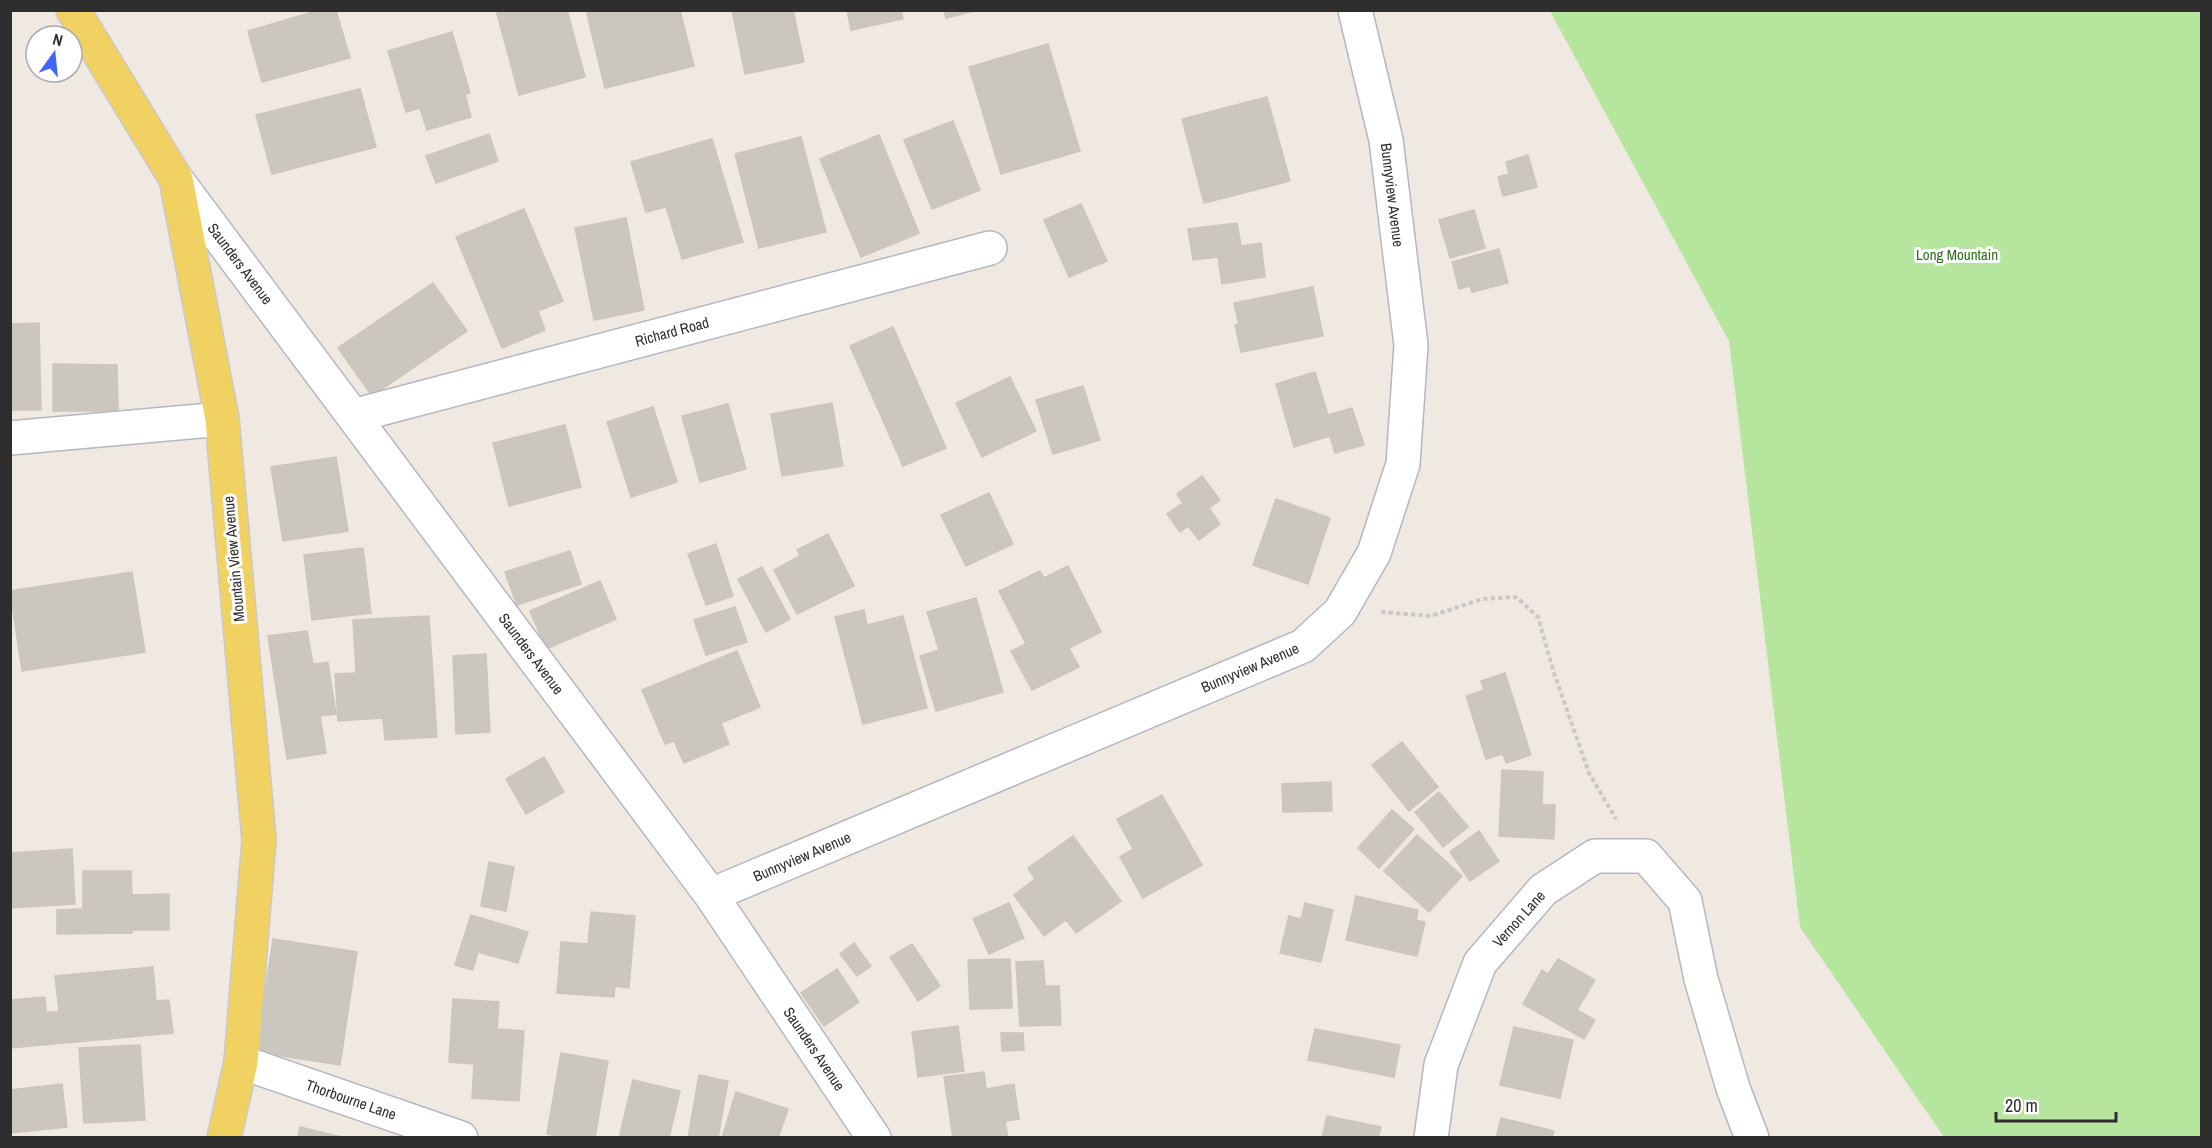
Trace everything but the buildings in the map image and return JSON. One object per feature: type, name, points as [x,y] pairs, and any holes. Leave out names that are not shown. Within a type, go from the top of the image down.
[{"type":"main road","name":"Mountain View Avenue","points":[[81,12],[176,179],[222,418],[259,840],[242,1062],[224,1137]]},
{"type":"street","name":"Bunnyview Avenue","points":[[711,895],[1303,646],[1342,609],[1374,553],[1403,464],[1411,345],[1386,140],[1354,10]]},
{"type":"street","name":"Saunders Avenue","points":[[176,179],[711,895],[874,1137]]},
{"type":"street","name":"Richard Road","points":[[354,416],[990,248]]},
{"type":"street","points":[[10,438],[222,418]]},
{"type":"street","name":"Vernon Lane","points":[[1431,1137],[1441,1065],[1480,963],[1543,891],[1595,856],[1646,856]]},
{"type":"street","points":[[1646,856],[1685,901],[1701,979],[1733,1088],[1752,1137]]},
{"type":"street","name":"Thorbourne Lane","points":[[242,1062],[461,1137]]},
{"type":"path","points":[[1342,609],[1431,616],[1482,598],[1516,597],[1538,617],[1554,673],[1589,773],[1614,817],[1646,856]]},
{"type":"green space","name":"Long Mountain","points":[[1550,11],[2201,11],[2201,1137],[1944,1137],[1800,927],[1729,341]]}]
